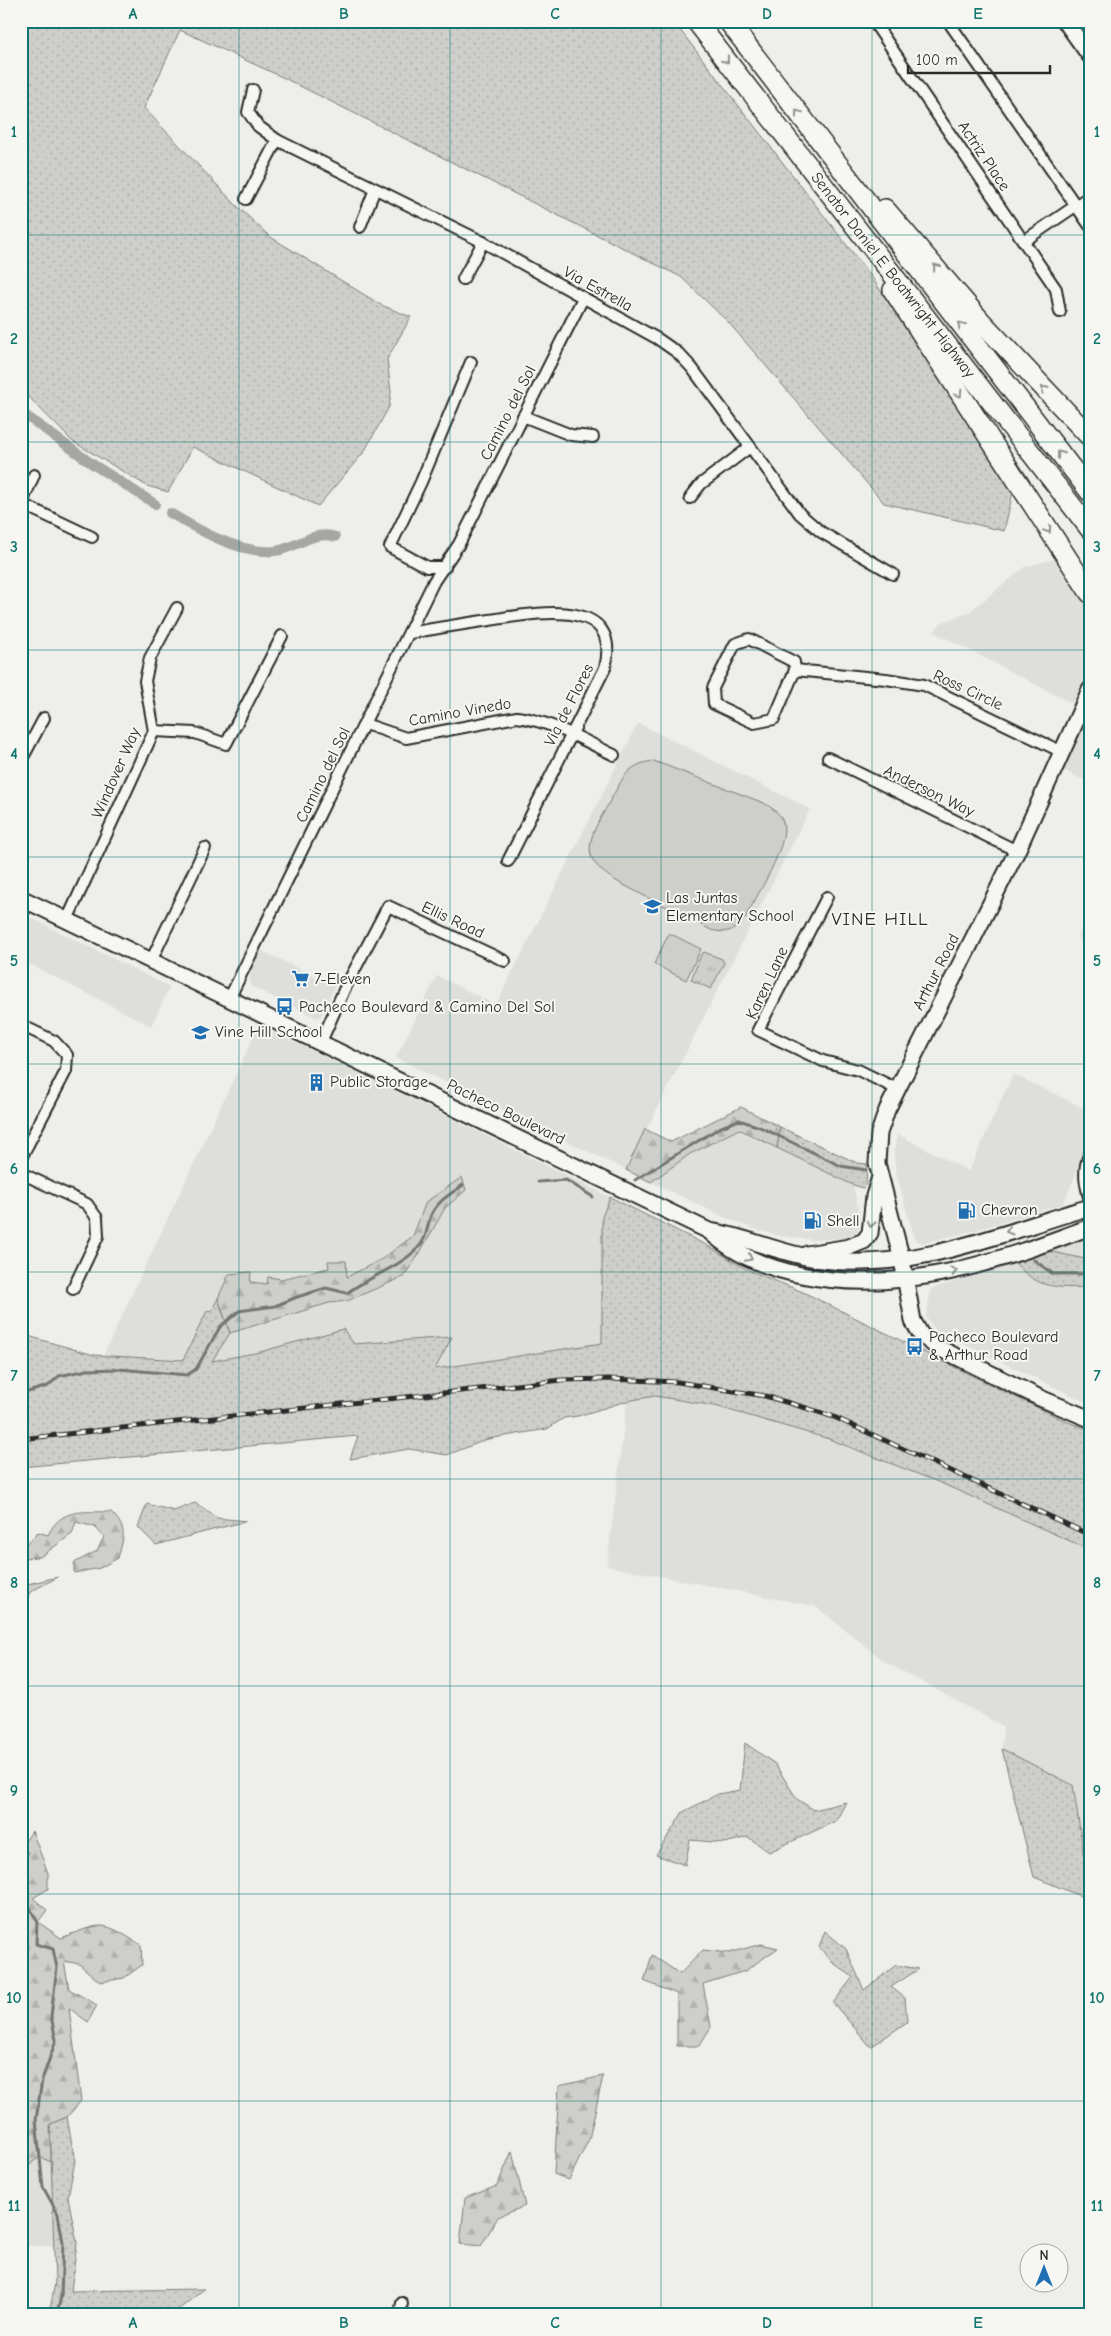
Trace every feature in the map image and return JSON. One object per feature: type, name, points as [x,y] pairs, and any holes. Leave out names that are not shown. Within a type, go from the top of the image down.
[{"type":"highway","name":"Senator Daniel E Boatwright Highway","points":[[696,21],[1090,529]]},
{"type":"highway","name":"Senator Daniel E Boatwright Highway","points":[[728,21],[1090,492]]},
{"type":"highway","points":[[821,144],[898,223],[980,320],[1090,437]]},
{"type":"highway","points":[[872,246],[907,314],[1090,593]]},
{"type":"main road","points":[[1065,21],[1090,56]]},
{"type":"main road","name":"Arthur Road","points":[[906,1280],[880,1177],[876,1155],[879,1133],[897,1089],[1017,851],[1090,690]]},
{"type":"main road","name":"Pacheco Boulevard","points":[[25,900],[709,1231],[724,1244],[741,1254],[759,1263],[785,1272],[822,1280],[884,1282],[930,1277],[1000,1259],[1090,1227]]},
{"type":"main road","points":[[802,1256],[849,1247],[864,1241],[870,1233],[874,1196],[880,1177]]},
{"type":"main road","name":"Pacheco Boulevard","points":[[709,1231],[731,1234],[802,1256],[851,1263],[902,1260],[982,1240],[1090,1207]]},
{"type":"main road","points":[[906,1280],[913,1321],[923,1337],[945,1351],[1090,1419]]},
{"type":"street","name":"Actriz Place","points":[[873,21],[1056,289],[1060,312]]},
{"type":"street","points":[[948,21],[1090,226]]},
{"type":"street","name":"Via Estrella","points":[[253,90],[248,112],[258,126],[277,140],[483,242],[658,339],[678,353],[692,368],[800,514],[821,532],[893,574]]},
{"type":"street","points":[[246,199],[277,140]]},
{"type":"street","points":[[360,227],[375,189]]},
{"type":"street","points":[[1024,241],[1090,196]]},
{"type":"street","points":[[463,279],[483,242]]},
{"type":"street","name":"Camino del Sol","points":[[230,999],[434,581],[446,567],[459,544],[583,298]]},
{"type":"street","points":[[446,567],[427,567],[390,547],[421,482],[471,362]]},
{"type":"street","points":[[523,416],[571,435],[594,437]]},
{"type":"street","points":[[690,498],[701,484],[750,447]]},
{"type":"street","points":[[34,475],[22,504],[92,537]]},
{"type":"street","name":"Windover Way","points":[[66,920],[154,731],[145,681],[150,658],[177,608]]},
{"type":"street","name":"Via de Flores","points":[[410,632],[546,612],[572,614],[591,619],[602,630],[608,642],[605,668],[508,862]]},
{"type":"street","points":[[154,731],[195,733],[226,744],[282,636]]},
{"type":"street","points":[[749,639],[794,662],[795,670],[774,719],[754,723],[714,704],[713,688],[735,644],[749,639]]},
{"type":"street","name":"Ross Circle","points":[[795,670],[886,679],[924,685],[1062,752]]},
{"type":"street","name":"Camino Vinedo","points":[[365,724],[406,738],[517,716],[531,718],[571,734],[614,755]]},
{"type":"street","points":[[21,761],[44,718]]},
{"type":"street","name":"Anderson Way","points":[[828,758],[1017,851]]},
{"type":"street","points":[[151,961],[205,848]]},
{"type":"street","name":"Karen Lane","points":[[827,897],[758,1030],[823,1061],[858,1070],[897,1089]]},
{"type":"street","points":[[21,916],[25,900]]},
{"type":"street","name":"Ellis Road","points":[[321,1042],[344,990],[388,906],[505,961]]},
{"type":"street","points":[[21,1025],[54,1042],[67,1055],[66,1072],[21,1158]]},
{"type":"street","points":[[1090,1152],[1085,1168],[1084,1181],[1090,1201]]},
{"type":"street","points":[[21,1173],[87,1204],[97,1218],[98,1236],[73,1289]]},
{"type":"street","points":[[400,2315],[402,2303]]},
{"type":"shaded area","points":[[1054,559],[1090,609],[1090,783],[1055,766],[1081,708],[934,632],[941,623],[969,612],[1025,567]]},
{"type":"shaded area","name":"Las Juntas Elementary School","points":[[638,723],[810,809],[626,1170],[396,1058],[437,976],[496,1005]]},
{"type":"shaded area","points":[[21,913],[170,987],[151,1026],[21,960]]},
{"type":"shaded area","points":[[1090,913],[1090,946],[1077,939]]},
{"type":"shaded area","points":[[254,947],[335,986],[321,1016],[317,1018],[250,986],[250,956]]},
{"type":"shaded area","points":[[259,1025],[610,1197],[602,1217],[602,1343],[434,1369],[451,1337],[260,1352],[211,1361],[230,1333],[329,1303],[347,1301],[403,1277],[418,1256],[445,1208],[466,1190],[426,1202],[413,1236],[382,1259],[347,1277],[328,1261],[329,1268],[281,1279],[268,1277],[267,1284],[250,1282],[251,1273],[229,1274],[211,1312],[207,1311],[183,1360],[103,1356]]},
{"type":"shaded area","points":[[1013,1074],[1090,1111],[1090,1141],[1063,1204],[973,1231],[923,1243],[915,1240],[896,1173],[894,1156],[897,1134],[969,1171]]},
{"type":"shaded area","points":[[739,1129],[853,1185],[860,1217],[860,1226],[857,1232],[845,1238],[813,1240],[760,1231],[726,1218],[651,1182],[690,1154]]},
{"type":"shaded area","points":[[1090,1238],[1090,1260],[1048,1251]]},
{"type":"shaded area","points":[[1015,1263],[1024,1273],[1051,1288],[1090,1287],[1090,1404],[936,1331],[926,1317],[931,1289]]},
{"type":"shaded area","points":[[655,1396],[715,1406],[829,1439],[943,1484],[1090,1550],[1090,1860],[1084,1858],[1073,1785],[1002,1749],[1003,1726],[887,1663],[815,1606],[607,1566],[627,1401]]},
{"type":"shaded area","points":[[21,1949],[45,1949],[54,2246],[21,2246]]},
{"type":"green space","points":[[21,21],[673,21],[873,279],[1013,492],[1004,531],[884,503],[729,323],[681,277],[282,77],[180,30],[144,108],[236,205],[269,236],[381,305],[411,317],[387,359],[391,392],[389,407],[364,452],[318,506],[193,447],[168,492],[147,486],[72,441],[21,389]]},
{"type":"green space","points":[[654,761],[764,803],[775,811],[783,822],[784,832],[777,857],[745,918],[734,929],[721,932],[711,930],[614,880],[596,864],[591,856],[590,849],[593,834],[619,785],[632,769],[638,765]]},
{"type":"green space","points":[[669,933],[701,949],[686,980],[654,964]]},
{"type":"green space","points":[[704,952],[722,959],[724,963],[711,989],[691,980]]},
{"type":"green space","points":[[741,1107],[780,1127],[777,1148],[739,1129],[690,1154],[651,1182],[626,1170],[645,1129],[671,1142]]},
{"type":"green space","points":[[780,1127],[857,1163],[867,1164],[866,1185],[863,1188],[853,1185],[777,1148]]},
{"type":"green space","points":[[462,1177],[466,1190],[445,1208],[418,1256],[403,1277],[347,1301],[329,1303],[230,1333],[218,1298],[229,1274],[251,1272],[250,1282],[267,1284],[268,1277],[281,1279],[329,1268],[328,1261],[346,1261],[347,1277],[382,1259],[413,1236],[426,1202]]},
{"type":"green space","points":[[610,1197],[708,1246],[746,1269],[803,1292],[1003,1391],[1068,1422],[1090,1430],[1090,1550],[943,1484],[829,1439],[715,1406],[655,1396],[627,1401],[578,1416],[564,1418],[547,1429],[488,1439],[447,1455],[409,1449],[350,1459],[358,1436],[21,1467],[21,1334],[94,1355],[183,1360],[207,1311],[211,1312],[218,1298],[230,1333],[212,1361],[260,1352],[343,1329],[354,1344],[452,1337],[435,1369],[602,1343],[602,1217]]},
{"type":"green space","points":[[1048,1251],[1090,1260],[1090,1287],[1049,1286],[1032,1278],[1015,1263]]},
{"type":"green space","points":[[195,1503],[217,1518],[246,1521],[156,1545],[138,1527],[147,1504],[174,1511]]},
{"type":"green space","points":[[83,1512],[111,1512],[122,1528],[122,1544],[118,1558],[100,1568],[74,1573],[74,1563],[97,1551],[104,1537],[95,1527],[76,1522],[72,1534],[40,1557],[21,1558],[21,1549],[38,1532],[48,1535],[53,1526],[67,1515]]},
{"type":"green space","points":[[58,1577],[30,1592],[24,1605],[21,1603],[21,1582],[23,1585]]},
{"type":"green space","points":[[745,1743],[775,1764],[797,1799],[814,1810],[846,1802],[836,1821],[769,1852],[748,1837],[725,1843],[690,1840],[685,1865],[656,1855],[683,1812],[718,1794],[740,1790]]},
{"type":"green space","points":[[1002,1749],[1073,1785],[1084,1857],[1090,1860],[1090,1900],[1034,1877]]},
{"type":"green space","points":[[32,1831],[48,1873],[48,1889],[33,1898],[47,1910],[38,1922],[61,1938],[86,1929],[102,1926],[118,1931],[141,1945],[142,1965],[124,1978],[100,1982],[79,1964],[64,1961],[69,1989],[97,2005],[88,2022],[69,2008],[81,2101],[67,2117],[50,2124],[51,2162],[40,2157],[21,2170],[21,2106],[28,2092],[21,2088],[21,1947],[29,1948],[24,1931],[20,1900],[22,1881],[26,1873],[21,1870],[21,1852],[28,1854],[24,1843]]},
{"type":"green space","points":[[825,1931],[846,1949],[864,1990],[896,1965],[919,1969],[891,1987],[905,1998],[907,2022],[871,2047],[833,2003],[853,1977],[832,1962],[819,1947]]},
{"type":"green space","points":[[761,1944],[778,1948],[745,1971],[703,1984],[711,2027],[699,2046],[677,2046],[677,1994],[644,1981],[652,1955],[680,1974],[703,1950],[729,1953]]},
{"type":"green space","points":[[603,2076],[589,2139],[569,2180],[554,2174],[559,2086]]},
{"type":"green space","points":[[67,2117],[75,2161],[68,2197],[77,2243],[71,2291],[204,2289],[172,2315],[49,2315],[55,2283],[50,2124]]},
{"type":"green space","points":[[512,2151],[525,2206],[498,2217],[481,2246],[460,2244],[465,2198],[497,2186]]},
{"type":"waterway","points":[[21,412],[91,463],[155,504]]},
{"type":"waterway","points":[[170,513],[221,540],[248,549],[275,551],[312,537],[328,535],[335,537]]},
{"type":"waterway","points":[[635,1180],[719,1128],[739,1120],[760,1127],[841,1166],[866,1170]]},
{"type":"waterway","points":[[538,1182],[566,1180],[593,1197]]},
{"type":"waterway","points":[[21,1394],[48,1386],[59,1376],[87,1370],[119,1369],[187,1375],[196,1369],[220,1327],[239,1311],[275,1306],[326,1288],[347,1293],[402,1261],[422,1244],[430,1217],[438,1204],[463,1185]]},
{"type":"waterway","points":[[1034,1260],[1053,1274],[1090,1274]]},
{"type":"waterway","points":[[21,1864],[26,1873],[29,1906],[37,1921],[36,1944],[53,1949],[57,1968],[51,2016],[56,2040],[42,2080],[36,2120],[43,2187],[58,2214],[63,2243],[61,2296],[57,2315]]},
{"type":"railway","points":[[21,1439],[562,1380],[609,1379],[678,1382],[765,1396],[834,1417],[1090,1535]]},
{"type":"place","name":"Las Juntas Elementary School","points":[[652,907]]},
{"type":"place","name":"7-Eleven","points":[[300,979]]},
{"type":"place","name":"Pacheco Boulevard & Camino Del Sol","points":[[285,1007]]},
{"type":"place","name":"Vine Hill School","points":[[201,1032]]},
{"type":"place","name":"Public Storage","points":[[316,1082]]},
{"type":"place","name":"Chevron","points":[[967,1210]]},
{"type":"place","name":"Shell","points":[[813,1221]]},
{"type":"place","name":"Pacheco Boulevard & Arthur Road","points":[[915,1346]]},
{"type":"district","name":"VINE HILL","points":[[880,919]]}]
